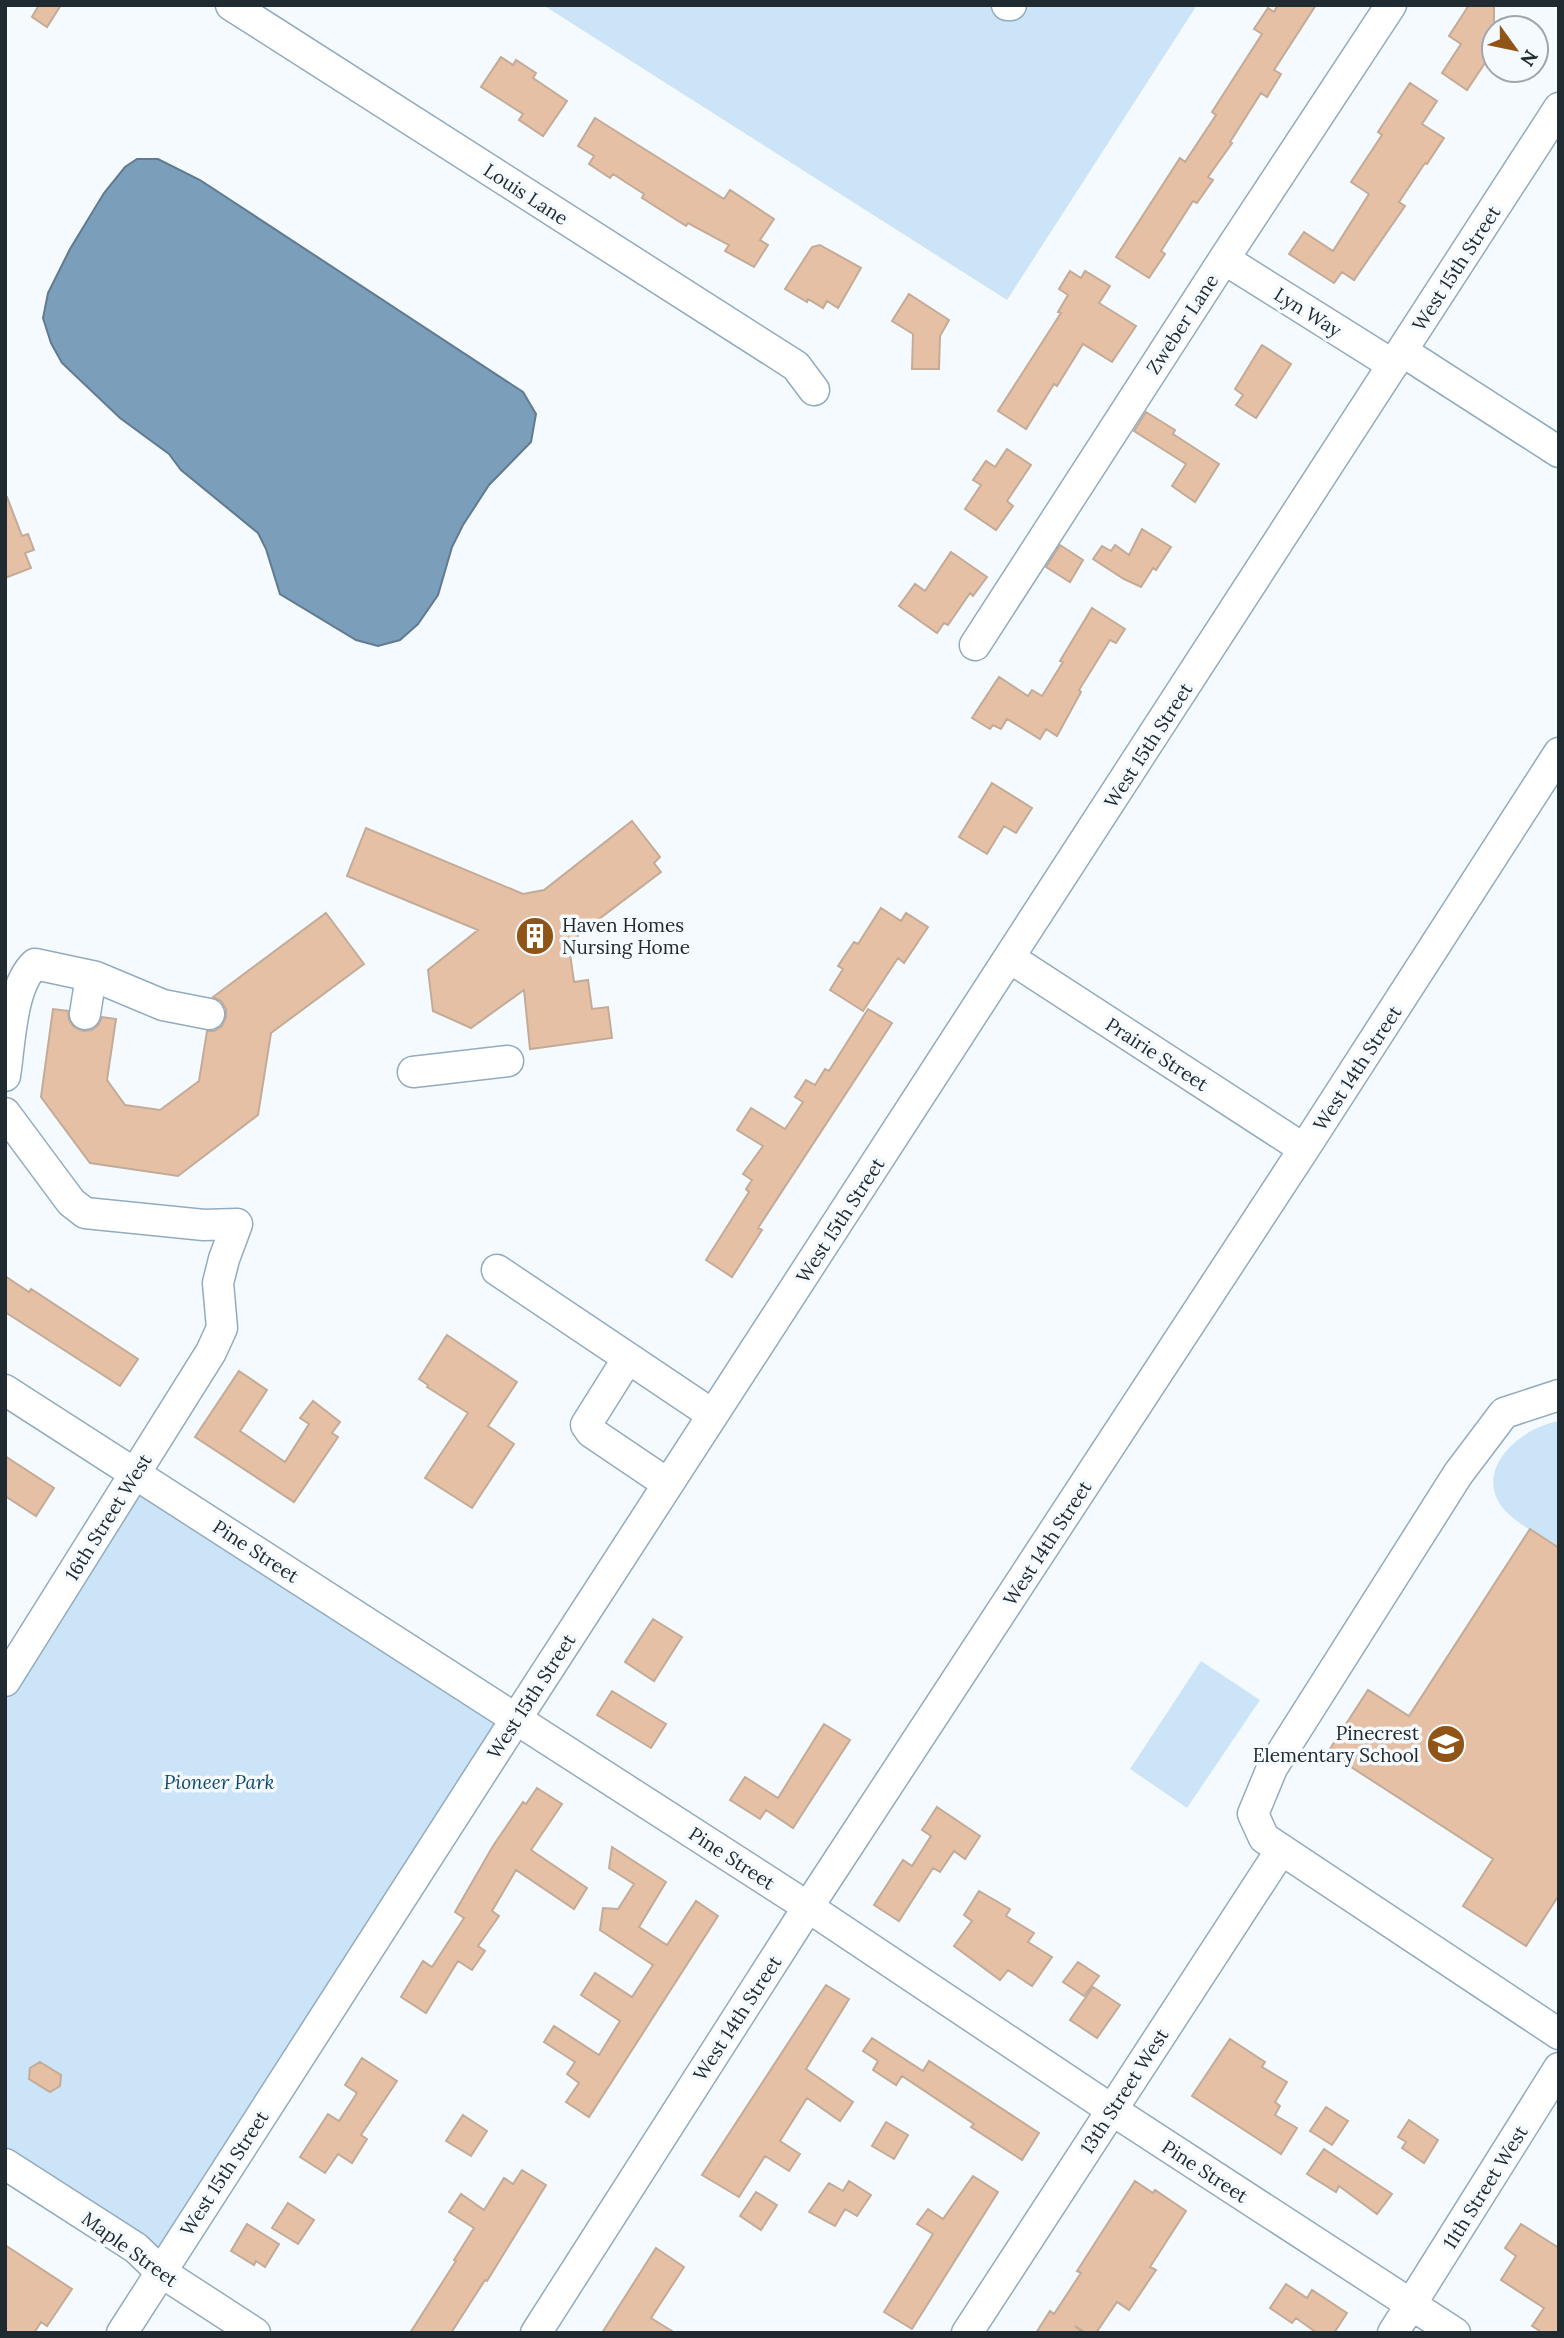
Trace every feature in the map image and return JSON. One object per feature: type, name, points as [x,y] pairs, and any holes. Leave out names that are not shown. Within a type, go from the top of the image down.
[{"type":"street","name":"Louis Lane","points":[[231,5],[796,366],[814,390]]},
{"type":"street","name":"Zweber Lane","points":[[975,645],[1224,258],[1391,5]]},
{"type":"street","name":"West 15th Street","points":[[121,2333],[1559,108]]},
{"type":"street","name":"Lyn Way","points":[[1224,258],[1559,452]]},
{"type":"street","name":"West 14th Street","points":[[536,2333],[808,1907],[1304,1149],[1559,753]]},
{"type":"street","name":"Prairie Street","points":[[1010,958],[1304,1149]]},
{"type":"street","points":[[5,1076],[18,993],[27,971],[35,964],[91,976],[163,1005],[209,1014]]},
{"type":"street","points":[[85,1014],[91,976]]},
{"type":"street","points":[[413,1072],[508,1061]]},
{"type":"street","name":"16th Street West","points":[[5,1113],[71,1202],[85,1213],[204,1224],[237,1224],[218,1283],[222,1328],[211,1352],[5,1681]]},
{"type":"street","points":[[497,1270],[713,1415]]},
{"type":"street","points":[[628,1358],[586,1425],[591,1432],[668,1485]]},
{"type":"street","name":"Pine Street","points":[[5,1390],[808,1907],[1112,2110],[1455,2333]]},
{"type":"street","points":[[1559,1395],[1504,1413],[1458,1474],[1272,1768],[1253,1814],[1264,1838],[1559,2034]]},
{"type":"street","name":"13th Street West","points":[[967,2333],[1282,1850]]},
{"type":"street","name":"11th Street West","points":[[1394,2333],[1559,2068]]},
{"type":"street","name":"Maple Street","points":[[5,2164],[136,2248],[160,2272],[255,2333]]},
{"type":"green space","points":[[543,5],[1197,5],[1007,300]]},
{"type":"green space","points":[[1559,1421],[1559,1548],[1507,1513],[1495,1492],[1493,1478],[1498,1464],[1517,1441],[1530,1431]]},
{"type":"green space","name":"Pioneer Park","points":[[135,1473],[516,1719],[161,2272],[5,2164],[5,1681]]},
{"type":"green space","points":[[1201,1661],[1260,1700],[1187,1808],[1130,1769]]},
{"type":"shaded area","points":[[137,159],[158,159],[200,180],[523,392],[536,414],[531,442],[489,485],[452,547],[438,595],[418,624],[400,640],[378,646],[356,640],[280,594],[258,533],[181,470],[169,454],[120,418],[62,363],[51,343],[43,318],[48,293],[70,249],[104,193],[125,167]]},
{"type":"building","points":[[39,5],[61,5],[47,27],[32,17]]},
{"type":"building","points":[[1278,5],[1316,5],[1274,70],[1281,74],[1267,97],[1261,93],[1230,142],[1232,143],[1208,177],[1213,180],[1197,203],[1193,201],[1161,251],[1165,254],[1149,278],[1116,257],[1180,158],[1185,162],[1216,115],[1212,112],[1262,34],[1254,29],[1268,8],[1274,12]]},
{"type":"building","points":[[1469,5],[1494,5],[1494,14],[1480,14],[1480,70],[1467,90],[1442,73],[1461,44],[1449,36]]},
{"type":"building","points":[[501,57],[513,65],[516,60],[536,73],[533,78],[567,101],[543,136],[519,120],[523,114],[481,87]]},
{"type":"building","points":[[1410,83],[1437,101],[1422,124],[1444,138],[1399,202],[1405,206],[1354,280],[1342,272],[1334,283],[1289,254],[1304,232],[1333,251],[1369,194],[1351,182],[1382,135],[1378,132]]},
{"type":"building","points":[[595,118],[724,199],[730,190],[774,219],[760,240],[768,245],[754,267],[725,251],[729,245],[688,223],[686,226],[642,198],[644,194],[613,174],[610,178],[589,164],[594,156],[578,146]]},
{"type":"building","points":[[820,245],[861,268],[838,308],[827,301],[823,308],[785,289],[812,247]]},
{"type":"building","points":[[1070,271],[1081,278],[1085,271],[1110,286],[1099,303],[1136,326],[1112,362],[1083,344],[1026,429],[998,411],[1061,313],[1058,312],[1068,295],[1059,289]]},
{"type":"building","points":[[909,294],[949,320],[940,336],[939,369],[912,369],[913,334],[892,321]]},
{"type":"building","points":[[1262,345],[1291,364],[1256,418],[1236,405],[1243,395],[1235,389]]},
{"type":"building","points":[[1146,412],[1175,430],[1173,434],[1219,464],[1195,502],[1172,486],[1186,464],[1134,431]]},
{"type":"building","points":[[1007,449],[1031,465],[1007,501],[1013,506],[996,530],[965,509],[981,485],[973,480],[986,461],[995,467]]},
{"type":"building","points":[[5,497],[22,536],[28,534],[34,550],[25,553],[31,568],[5,578]]},
{"type":"building","points":[[1142,529],[1171,547],[1141,587],[1093,559],[1102,546],[1111,551],[1115,545],[1129,555]]},
{"type":"building","points":[[1060,545],[1083,560],[1070,582],[1046,567]]},
{"type":"building","points":[[951,552],[987,577],[973,596],[970,593],[948,625],[944,623],[937,633],[899,606],[915,584],[925,591]]},
{"type":"building","points":[[1092,608],[1125,629],[1116,643],[1110,640],[1079,690],[1081,692],[1057,736],[1046,729],[1040,739],[1007,719],[1001,729],[993,725],[990,729],[972,718],[999,677],[1028,696],[1032,690],[1042,696]]},
{"type":"building","points":[[992,783],[1032,808],[1016,833],[1004,826],[987,854],[959,837]]},
{"type":"building","name":"Haven Homes Nursing Home","points":[[632,821],[660,857],[654,863],[661,872],[578,935],[570,954],[574,982],[588,980],[592,1009],[608,1007],[612,1038],[530,1049],[524,990],[471,1028],[433,1011],[428,970],[478,930],[347,876],[366,828],[523,894],[544,890]]},
{"type":"building","points":[[881,908],[901,921],[906,913],[928,927],[904,963],[898,958],[863,1011],[830,990],[843,969],[838,966],[854,942],[858,944]]},
{"type":"building","points":[[326,913],[364,964],[271,1033],[258,1115],[178,1176],[90,1163],[41,1097],[53,1009],[68,1011],[69,1020],[74,1027],[83,1031],[92,1030],[102,1017],[116,1019],[107,1080],[125,1105],[160,1110],[199,1081],[207,1031],[214,1031],[222,1026],[226,1017],[226,1009],[221,1001],[213,997]]},
{"type":"building","points":[[868,1009],[892,1023],[758,1228],[762,1230],[732,1277],[706,1260],[749,1192],[746,1189],[752,1180],[743,1174],[763,1146],[737,1130],[751,1108],[785,1129],[803,1102],[795,1097],[806,1080],[815,1085],[825,1069],[829,1071]]},
{"type":"building","points":[[5,1276],[29,1292],[31,1289],[138,1359],[120,1386],[5,1312]]},
{"type":"building","points":[[447,1335],[517,1382],[488,1426],[514,1444],[472,1508],[425,1478],[468,1413],[419,1379]]},
{"type":"building","points":[[239,1371],[267,1390],[240,1431],[285,1462],[309,1424],[300,1418],[313,1401],[340,1422],[332,1433],[338,1437],[294,1502],[195,1437]]},
{"type":"building","points":[[5,1456],[54,1488],[36,1516],[5,1496]]},
{"type":"building","name":"Pinecrest Elementary School","points":[[1530,1529],[1559,1548],[1559,1895],[1526,1946],[1463,1906],[1493,1859],[1328,1752],[1368,1690],[1409,1716]]},
{"type":"building","points":[[653,1619],[682,1637],[654,1681],[625,1662]]},
{"type":"building","points":[[612,1691],[666,1724],[651,1748],[597,1715]]},
{"type":"building","points":[[824,1724],[850,1740],[793,1828],[766,1810],[760,1819],[730,1800],[745,1777],[778,1798]]},
{"type":"building","points":[[537,1788],[562,1804],[531,1850],[587,1888],[574,1909],[516,1870],[492,1911],[499,1916],[478,1946],[485,1951],[472,1970],[458,1961],[426,2013],[401,1997],[423,1961],[432,1967],[464,1918],[455,1912],[493,1846],[523,1802],[526,1804]]},
{"type":"building","points":[[937,1807],[980,1836],[965,1859],[954,1851],[940,1872],[933,1868],[899,1921],[874,1905],[903,1860],[912,1866],[931,1836],[922,1830]]},
{"type":"building","points":[[612,1847],[666,1882],[639,1927],[667,1945],[696,1901],[718,1916],[589,2117],[566,2102],[579,2083],[567,2074],[575,2062],[544,2042],[554,2026],[599,2055],[620,2021],[581,1995],[595,1973],[632,1997],[653,1965],[600,1930],[603,1908],[618,1909],[634,1884],[609,1868]]},
{"type":"building","points":[[979,1891],[1010,1909],[1006,1916],[1034,1933],[1028,1942],[1052,1957],[1032,1986],[1008,1970],[1000,1980],[954,1946],[972,1921],[964,1915]]},
{"type":"building","points":[[1078,1962],[1099,1976],[1084,1996],[1063,1982]]},
{"type":"building","points":[[826,1985],[849,1999],[806,2069],[853,2102],[840,2121],[807,2098],[780,2141],[800,2154],[789,2171],[765,2156],[739,2197],[702,2175]]},
{"type":"building","points":[[1093,1987],[1120,2005],[1097,2038],[1070,2020]]},
{"type":"building","points":[[872,2038],[923,2071],[929,2061],[1039,2133],[1022,2160],[971,2127],[974,2124],[902,2076],[896,2085],[873,2070],[878,2061],[863,2051]]},
{"type":"building","points":[[1230,2039],[1265,2062],[1262,2067],[1287,2082],[1275,2102],[1280,2106],[1275,2115],[1297,2128],[1281,2154],[1192,2096]]},
{"type":"building","points":[[362,2058],[397,2081],[361,2135],[367,2139],[352,2163],[338,2154],[325,2173],[300,2157],[328,2114],[339,2121],[357,2093],[345,2085]]},
{"type":"building","points":[[40,2062],[61,2075],[60,2086],[50,2092],[29,2079],[30,2068]]},
{"type":"building","points":[[1326,2107],[1348,2121],[1332,2145],[1310,2131]]},
{"type":"building","points":[[463,2115],[487,2131],[471,2156],[446,2141]]},
{"type":"building","points":[[1409,2120],[1438,2140],[1424,2163],[1402,2148],[1406,2142],[1398,2137]]},
{"type":"building","points":[[886,2122],[908,2135],[894,2159],[872,2146]]},
{"type":"building","points":[[1324,2149],[1392,2194],[1377,2214],[1339,2186],[1336,2192],[1307,2174]]},
{"type":"building","points":[[522,2170],[546,2185],[487,2281],[485,2280],[451,2333],[410,2333],[474,2228],[449,2212],[461,2194],[484,2210],[504,2178],[513,2184]]},
{"type":"building","points":[[973,2176],[998,2192],[912,2329],[884,2312],[933,2234],[917,2224],[928,2209],[943,2219]]},
{"type":"building","points":[[849,2181],[871,2195],[857,2216],[845,2209],[835,2226],[809,2212],[829,2183],[843,2191]]},
{"type":"building","points":[[1135,2181],[1153,2193],[1155,2190],[1186,2211],[1150,2267],[1156,2270],[1129,2310],[1117,2302],[1096,2333],[1086,2333],[1075,2326],[1083,2333],[1036,2333],[1050,2311],[1054,2314],[1081,2273],[1077,2271]]},
{"type":"building","points":[[756,2192],[777,2205],[761,2230],[740,2216]]},
{"type":"building","points":[[288,2203],[314,2220],[298,2244],[272,2228]]},
{"type":"building","points":[[247,2224],[279,2244],[265,2267],[256,2261],[254,2265],[231,2251]]},
{"type":"building","points":[[1521,2224],[1559,2248],[1559,2333],[1543,2333],[1532,2326],[1544,2308],[1501,2280],[1516,2256],[1505,2248]]},
{"type":"building","points":[[5,2245],[72,2289],[47,2326],[41,2322],[34,2333],[5,2333]]},
{"type":"building","points":[[656,2248],[684,2267],[651,2318],[675,2333],[602,2333]]},
{"type":"building","points":[[1286,2284],[1307,2298],[1312,2290],[1347,2313],[1334,2333],[1317,2333],[1296,2318],[1292,2323],[1270,2308]]},
{"type":"place","name":"Haven Homes Nursing Home","points":[[535,936]]},
{"type":"place","name":"Pinecrest Elementary School","points":[[1446,1744]]}]
